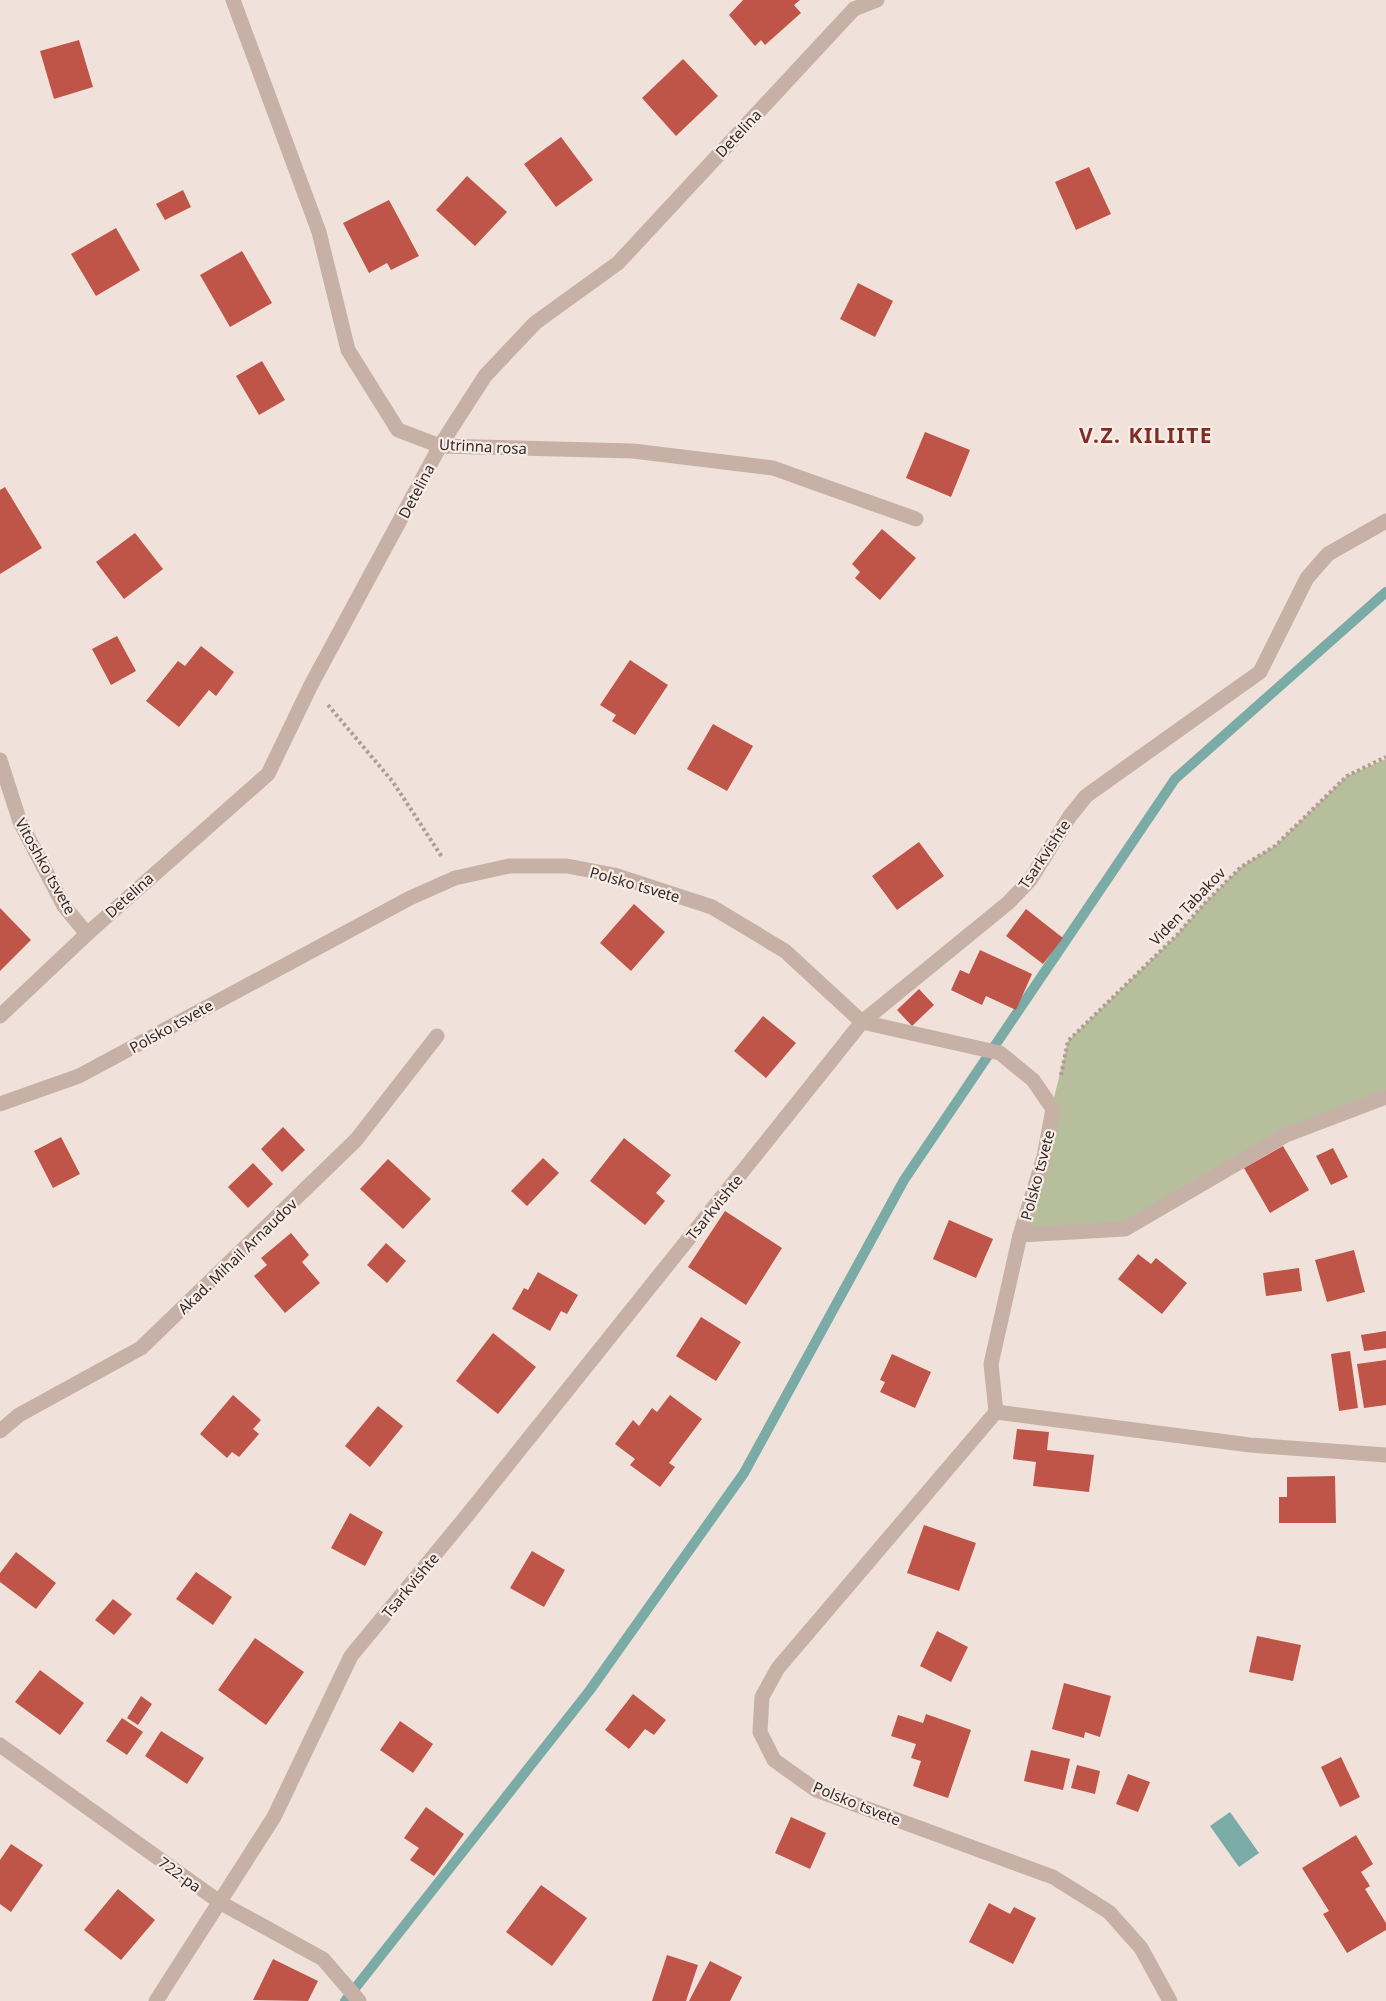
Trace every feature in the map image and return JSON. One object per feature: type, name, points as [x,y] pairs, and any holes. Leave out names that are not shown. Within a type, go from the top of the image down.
[{"type":"street","name":"Utrinna rosa","points":[[233,0],[319,232],[348,350],[398,430],[440,446],[633,451],[773,468],[916,519]]},
{"type":"street","name":"Detelina","points":[[0,1016],[87,934],[268,774],[311,685],[440,446],[484,376],[536,323],[618,263],[851,4],[877,0]]},
{"type":"street","name":"Tsarkvishte","points":[[156,2001],[274,1817],[351,1656],[465,1518],[862,1022],[1008,903],[1030,880],[1070,816],[1086,796],[1260,672],[1307,578],[1328,554],[1386,521]]},
{"type":"street","name":"Vitoshko tsvete","points":[[0,760],[20,822],[64,906],[87,934]]},
{"type":"street","name":"Polsko tsvete","points":[[0,1104],[78,1076],[313,949],[455,878],[509,866],[567,866],[614,875],[712,907],[785,951],[862,1022],[1000,1053],[1033,1080],[1053,1109],[1044,1157],[1020,1236],[991,1364],[996,1412],[778,1668],[762,1697],[760,1732],[774,1760],[816,1790],[1053,1877],[1109,1912],[1141,1948],[1170,2001]]},
{"type":"street","name":"Akad. Mihail Arnaudov","points":[[0,1431],[19,1415],[141,1348],[356,1140],[436,1036]]},
{"type":"street","name":"Polsko tsvete","points":[[1020,1236],[1125,1229],[1286,1135],[1386,1097]]},
{"type":"street","points":[[996,1412],[1250,1444],[1386,1455]]},
{"type":"street","name":"722-ра","points":[[0,1745],[220,1903],[323,1959],[358,2001]]},
{"type":"path","points":[[311,685],[393,782],[455,878]]},
{"type":"path","name":"Viden Tabakov","points":[[1053,1109],[1068,1041],[1177,935],[1241,867],[1275,846],[1347,776],[1386,757]]},
{"type":"green space","points":[[1386,759],[1386,1097],[1286,1135],[1125,1229],[1020,1235],[1068,1041],[1177,935],[1241,867],[1275,846],[1347,776]]},
{"type":"water","points":[[1230,1812],[1259,1853],[1239,1867],[1210,1826]]},
{"type":"building","points":[[743,0],[800,0],[794,5],[801,13],[765,45],[761,40],[755,46],[729,15]]},
{"type":"building","points":[[79,40],[93,87],[54,99],[40,51]]},
{"type":"building","points":[[683,59],[718,96],[676,136],[642,98]]},
{"type":"building","points":[[561,137],[593,180],[556,207],[524,164]]},
{"type":"building","points":[[1089,167],[1111,214],[1076,230],[1055,182]]},
{"type":"building","points":[[467,176],[507,212],[475,246],[436,210]]},
{"type":"building","points":[[183,190],[191,207],[165,220],[156,204]]},
{"type":"building","points":[[389,200],[419,256],[391,270],[387,263],[369,273],[343,223]]},
{"type":"building","points":[[116,228],[140,270],[96,296],[71,254]]},
{"type":"building","points":[[242,251],[272,303],[230,327],[200,275]]},
{"type":"building","points":[[858,283],[893,301],[875,337],[840,319]]},
{"type":"building","points":[[262,361],[285,400],[259,415],[236,376]]},
{"type":"building","points":[[925,432],[970,450],[951,497],[906,478]]},
{"type":"building","points":[[5,487],[42,548],[0,574],[0,490]]},
{"type":"building","points":[[882,529],[916,558],[880,600],[855,578],[860,572],[852,564]]},
{"type":"building","points":[[135,533],[163,569],[124,599],[96,562]]},
{"type":"building","points":[[117,636],[136,671],[111,685],[92,649]]},
{"type":"building","points":[[201,646],[234,672],[216,696],[209,690],[179,727],[146,701],[178,661],[185,666]]},
{"type":"building","points":[[630,660],[668,685],[635,735],[612,721],[616,715],[600,705]]},
{"type":"building","points":[[713,724],[753,746],[727,791],[687,769]]},
{"type":"building","points":[[919,842],[944,876],[897,910],[872,876]]},
{"type":"building","points":[[634,904],[665,932],[631,971],[600,943]]},
{"type":"building","points":[[0,908],[31,940],[0,971]]},
{"type":"building","points":[[1026,909],[1063,938],[1043,964],[1006,936]]},
{"type":"building","points":[[980,950],[1032,974],[1016,1010],[986,996],[982,1005],[951,990],[960,970],[969,974]]},
{"type":"building","points":[[919,989],[934,1005],[912,1026],[897,1010]]},
{"type":"building","points":[[763,1016],[796,1043],[766,1078],[734,1051]]},
{"type":"building","points":[[283,1127],[305,1150],[282,1172],[261,1149]]},
{"type":"building","points":[[61,1137],[80,1174],[53,1188],[34,1151]]},
{"type":"building","points":[[624,1138],[671,1175],[656,1193],[665,1201],[645,1225],[590,1181]]},
{"type":"building","points":[[1283,1146],[1309,1190],[1270,1213],[1244,1168]]},
{"type":"building","points":[[1333,1148],[1348,1177],[1331,1185],[1316,1156]]},
{"type":"building","points":[[543,1158],[559,1173],[527,1206],[511,1191]]},
{"type":"building","points":[[388,1159],[431,1199],[403,1229],[360,1189]]},
{"type":"building","points":[[253,1163],[273,1184],[248,1208],[228,1187]]},
{"type":"building","points":[[725,1211],[782,1248],[746,1305],[688,1267]]},
{"type":"building","points":[[949,1220],[993,1239],[976,1278],[933,1259]]},
{"type":"building","points":[[291,1233],[309,1255],[302,1262],[320,1283],[285,1313],[254,1276],[267,1265],[261,1258]]},
{"type":"building","points":[[386,1243],[406,1261],[387,1283],[367,1265]]},
{"type":"building","points":[[1354,1250],[1365,1292],[1327,1302],[1315,1260]]},
{"type":"building","points":[[1138,1254],[1151,1264],[1156,1258],[1187,1283],[1162,1314],[1118,1279]]},
{"type":"building","points":[[1299,1268],[1302,1291],[1266,1296],[1263,1273]]},
{"type":"building","points":[[538,1272],[578,1295],[567,1314],[561,1311],[550,1331],[512,1309],[524,1288],[528,1290]]},
{"type":"building","points":[[701,1317],[741,1342],[716,1381],[676,1356]]},
{"type":"building","points":[[1386,1331],[1386,1348],[1364,1351],[1361,1335]]},
{"type":"building","points":[[493,1333],[536,1367],[498,1414],[456,1381]]},
{"type":"building","points":[[1350,1351],[1358,1408],[1339,1411],[1331,1354]]},
{"type":"building","points":[[892,1354],[931,1372],[915,1408],[880,1392],[885,1382],[880,1380]]},
{"type":"building","points":[[1386,1360],[1386,1405],[1364,1408],[1357,1364]]},
{"type":"building","points":[[233,1395],[261,1420],[253,1429],[259,1434],[239,1457],[232,1452],[227,1458],[200,1434]]},
{"type":"building","points":[[670,1395],[702,1419],[669,1463],[675,1467],[660,1487],[630,1465],[635,1459],[615,1444],[633,1420],[639,1426],[652,1408],[657,1412]]},
{"type":"building","points":[[378,1406],[403,1426],[370,1467],[345,1446]]},
{"type":"building","points":[[1017,1429],[1049,1432],[1047,1450],[1094,1455],[1089,1492],[1033,1486],[1036,1462],[1013,1459]]},
{"type":"building","points":[[1335,1476],[1336,1523],[1279,1523],[1279,1497],[1287,1497],[1287,1477]]},
{"type":"building","points":[[350,1513],[383,1532],[365,1566],[331,1548]]},
{"type":"building","points":[[924,1525],[976,1543],[959,1591],[907,1573]]},
{"type":"building","points":[[532,1551],[565,1570],[544,1607],[510,1588]]},
{"type":"building","points":[[16,1552],[56,1583],[36,1609],[0,1582],[0,1573]]},
{"type":"building","points":[[196,1572],[232,1597],[213,1625],[176,1599]]},
{"type":"building","points":[[113,1599],[132,1614],[114,1635],[95,1620]]},
{"type":"building","points":[[937,1631],[968,1647],[951,1682],[920,1666]]},
{"type":"building","points":[[1257,1636],[1301,1645],[1293,1681],[1249,1672]]},
{"type":"building","points":[[255,1638],[304,1672],[266,1725],[218,1690]]},
{"type":"building","points":[[40,1670],[84,1703],[60,1735],[15,1702]]},
{"type":"building","points":[[1064,1683],[1111,1696],[1100,1737],[1085,1732],[1084,1738],[1052,1729]]},
{"type":"building","points":[[633,1694],[666,1720],[654,1735],[645,1729],[629,1749],[605,1730]]},
{"type":"building","points":[[141,1696],[152,1704],[138,1725],[127,1718]]},
{"type":"building","points":[[926,1714],[971,1730],[948,1798],[913,1786],[921,1761],[911,1758],[916,1744],[891,1736],[898,1715],[923,1723]]},
{"type":"building","points":[[122,1718],[143,1732],[127,1755],[106,1741]]},
{"type":"building","points":[[400,1721],[433,1744],[413,1773],[380,1750]]},
{"type":"building","points":[[161,1731],[204,1758],[187,1784],[145,1756]]},
{"type":"building","points":[[1031,1750],[1070,1759],[1063,1790],[1024,1781]]},
{"type":"building","points":[[1341,1757],[1360,1797],[1340,1807],[1321,1767]]},
{"type":"building","points":[[1077,1765],[1100,1771],[1095,1794],[1071,1788]]},
{"type":"building","points":[[1128,1774],[1150,1782],[1138,1812],[1116,1804]]},
{"type":"building","points":[[426,1807],[464,1834],[434,1876],[410,1860],[419,1848],[404,1838]]},
{"type":"building","points":[[791,1817],[826,1833],[810,1869],[775,1853]]},
{"type":"building","points":[[1356,1835],[1373,1864],[1361,1872],[1370,1886],[1365,1889],[1386,1923],[1386,1930],[1347,1953],[1323,1914],[1329,1911],[1302,1868]]},
{"type":"building","points":[[11,1844],[43,1865],[11,1912],[0,1904],[0,1860]]},
{"type":"building","points":[[541,1885],[587,1918],[552,1966],[506,1932]]},
{"type":"building","points":[[118,1889],[155,1920],[121,1960],[84,1930]]},
{"type":"building","points":[[989,1903],[1010,1914],[1014,1907],[1036,1918],[1013,1964],[969,1942]]},
{"type":"building","points":[[667,1955],[698,1965],[686,2001],[652,2001]]},
{"type":"building","points":[[273,1959],[318,1981],[308,2001],[253,2000]]},
{"type":"building","points":[[710,1961],[742,1977],[730,2001],[689,2001]]},
{"type":"waterway","points":[[345,2001],[590,1690],[744,1473],[904,1180],[1175,779],[1386,592]]},
{"type":"district","name":"V.Z. KILIITE","points":[[1146,435]]}]
